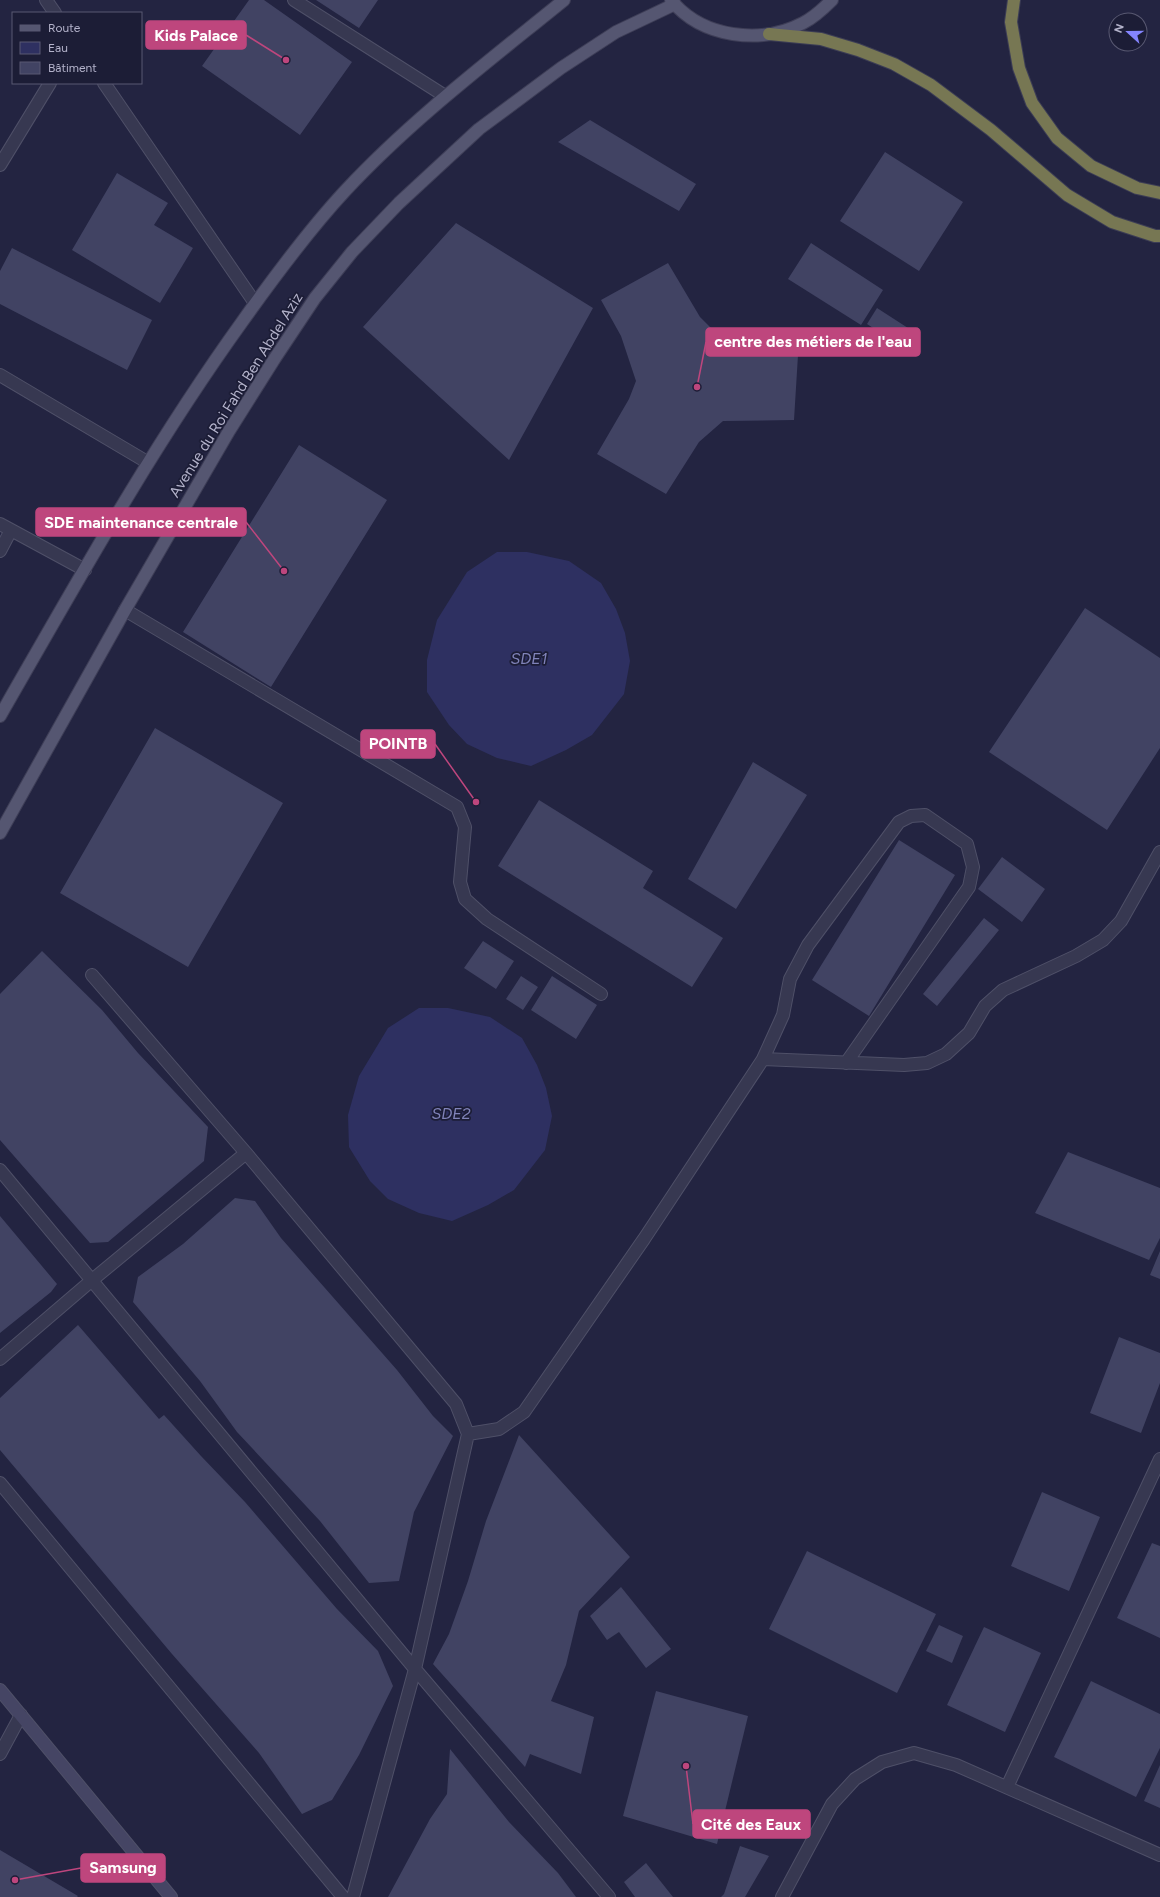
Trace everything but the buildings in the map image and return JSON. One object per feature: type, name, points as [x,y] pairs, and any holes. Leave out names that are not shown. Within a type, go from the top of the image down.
[{"type":"highway","points":[[1014,0],[1011,22],[1019,68],[1032,102],[1057,138],[1091,166],[1137,188],[1160,193]]},
{"type":"highway","points":[[769,34],[821,39],[858,50],[894,64],[931,85],[991,130],[1067,195],[1112,222],[1155,236],[1160,236]]},
{"type":"main road","name":"Avenue du Roi Fahd Ben Abdel Aziz","points":[[0,716],[4,699],[85,570],[147,462],[202,378],[255,303],[294,252],[343,193],[387,147],[445,96],[564,0]]},
{"type":"main road","points":[[673,2],[695,20],[718,31],[744,35],[769,34],[803,23],[832,0]]},
{"type":"main road","name":"Avenue du Roi Fahd Ben Abdel Aziz","points":[[0,833],[189,498],[275,358],[316,298],[352,252],[415,188],[479,129],[561,68],[616,32],[673,2]]},
{"type":"main road","points":[[0,1690],[171,1897]]},
{"type":"street","points":[[46,0],[54,12]]},
{"type":"street","points":[[294,0],[445,96]]},
{"type":"street","points":[[0,165],[49,84]]},
{"type":"street","points":[[105,84],[255,303]]},
{"type":"street","points":[[0,375],[147,462]]},
{"type":"street","points":[[0,524],[85,570]]},
{"type":"street","points":[[0,551],[11,530]]},
{"type":"street","points":[[125,610],[458,807],[465,827],[460,882],[465,899],[487,919],[601,994]]},
{"type":"street","points":[[468,1434],[499,1429],[524,1412],[644,1239],[763,1059],[782,1015],[790,979],[808,945],[899,822],[911,816],[925,815],[967,844],[973,867],[969,887],[846,1063]]},
{"type":"street","points":[[763,1059],[904,1066],[927,1063],[946,1054],[969,1033],[986,1006],[1003,990],[1076,956],[1103,940],[1121,921],[1160,852]]},
{"type":"street","points":[[92,975],[246,1153],[456,1404],[468,1434],[415,1669],[353,1897]]},
{"type":"street","points":[[0,1359],[90,1281],[246,1153]]},
{"type":"street","points":[[0,1170],[90,1281],[415,1669],[609,1897]]},
{"type":"street","points":[[1007,1787],[1160,1459]]},
{"type":"street","points":[[0,1484],[344,1897]]},
{"type":"street","points":[[0,1754],[21,1716]]},
{"type":"street","points":[[782,1897],[832,1804],[855,1779],[882,1762],[914,1753],[956,1764],[1160,1855]]},
{"type":"water","name":"SDE1","points":[[497,552],[527,552],[569,561],[601,583],[616,609],[625,633],[630,661],[624,694],[592,735],[566,750],[531,766],[497,758],[467,744],[449,725],[427,692],[427,660],[437,620],[467,572]]},
{"type":"water","name":"SDE2","points":[[419,1008],[448,1008],[490,1017],[522,1038],[537,1065],[546,1088],[552,1116],[545,1150],[514,1190],[488,1205],[452,1221],[419,1213],[388,1199],[370,1181],[349,1147],[348,1115],[359,1076],[388,1028]]},
{"type":"place","name":"Kids Palace","points":[[286,60]]},
{"type":"place","name":"centre des métiers de l'eau","points":[[697,387]]},
{"type":"place","name":"SDE maintenance centrale","points":[[284,571]]},
{"type":"place","name":"POINTB","points":[[476,802]]},
{"type":"place","name":"Cité des Eaux","points":[[686,1766]]},
{"type":"place","name":"Samsung","points":[[15,1880]]}]
